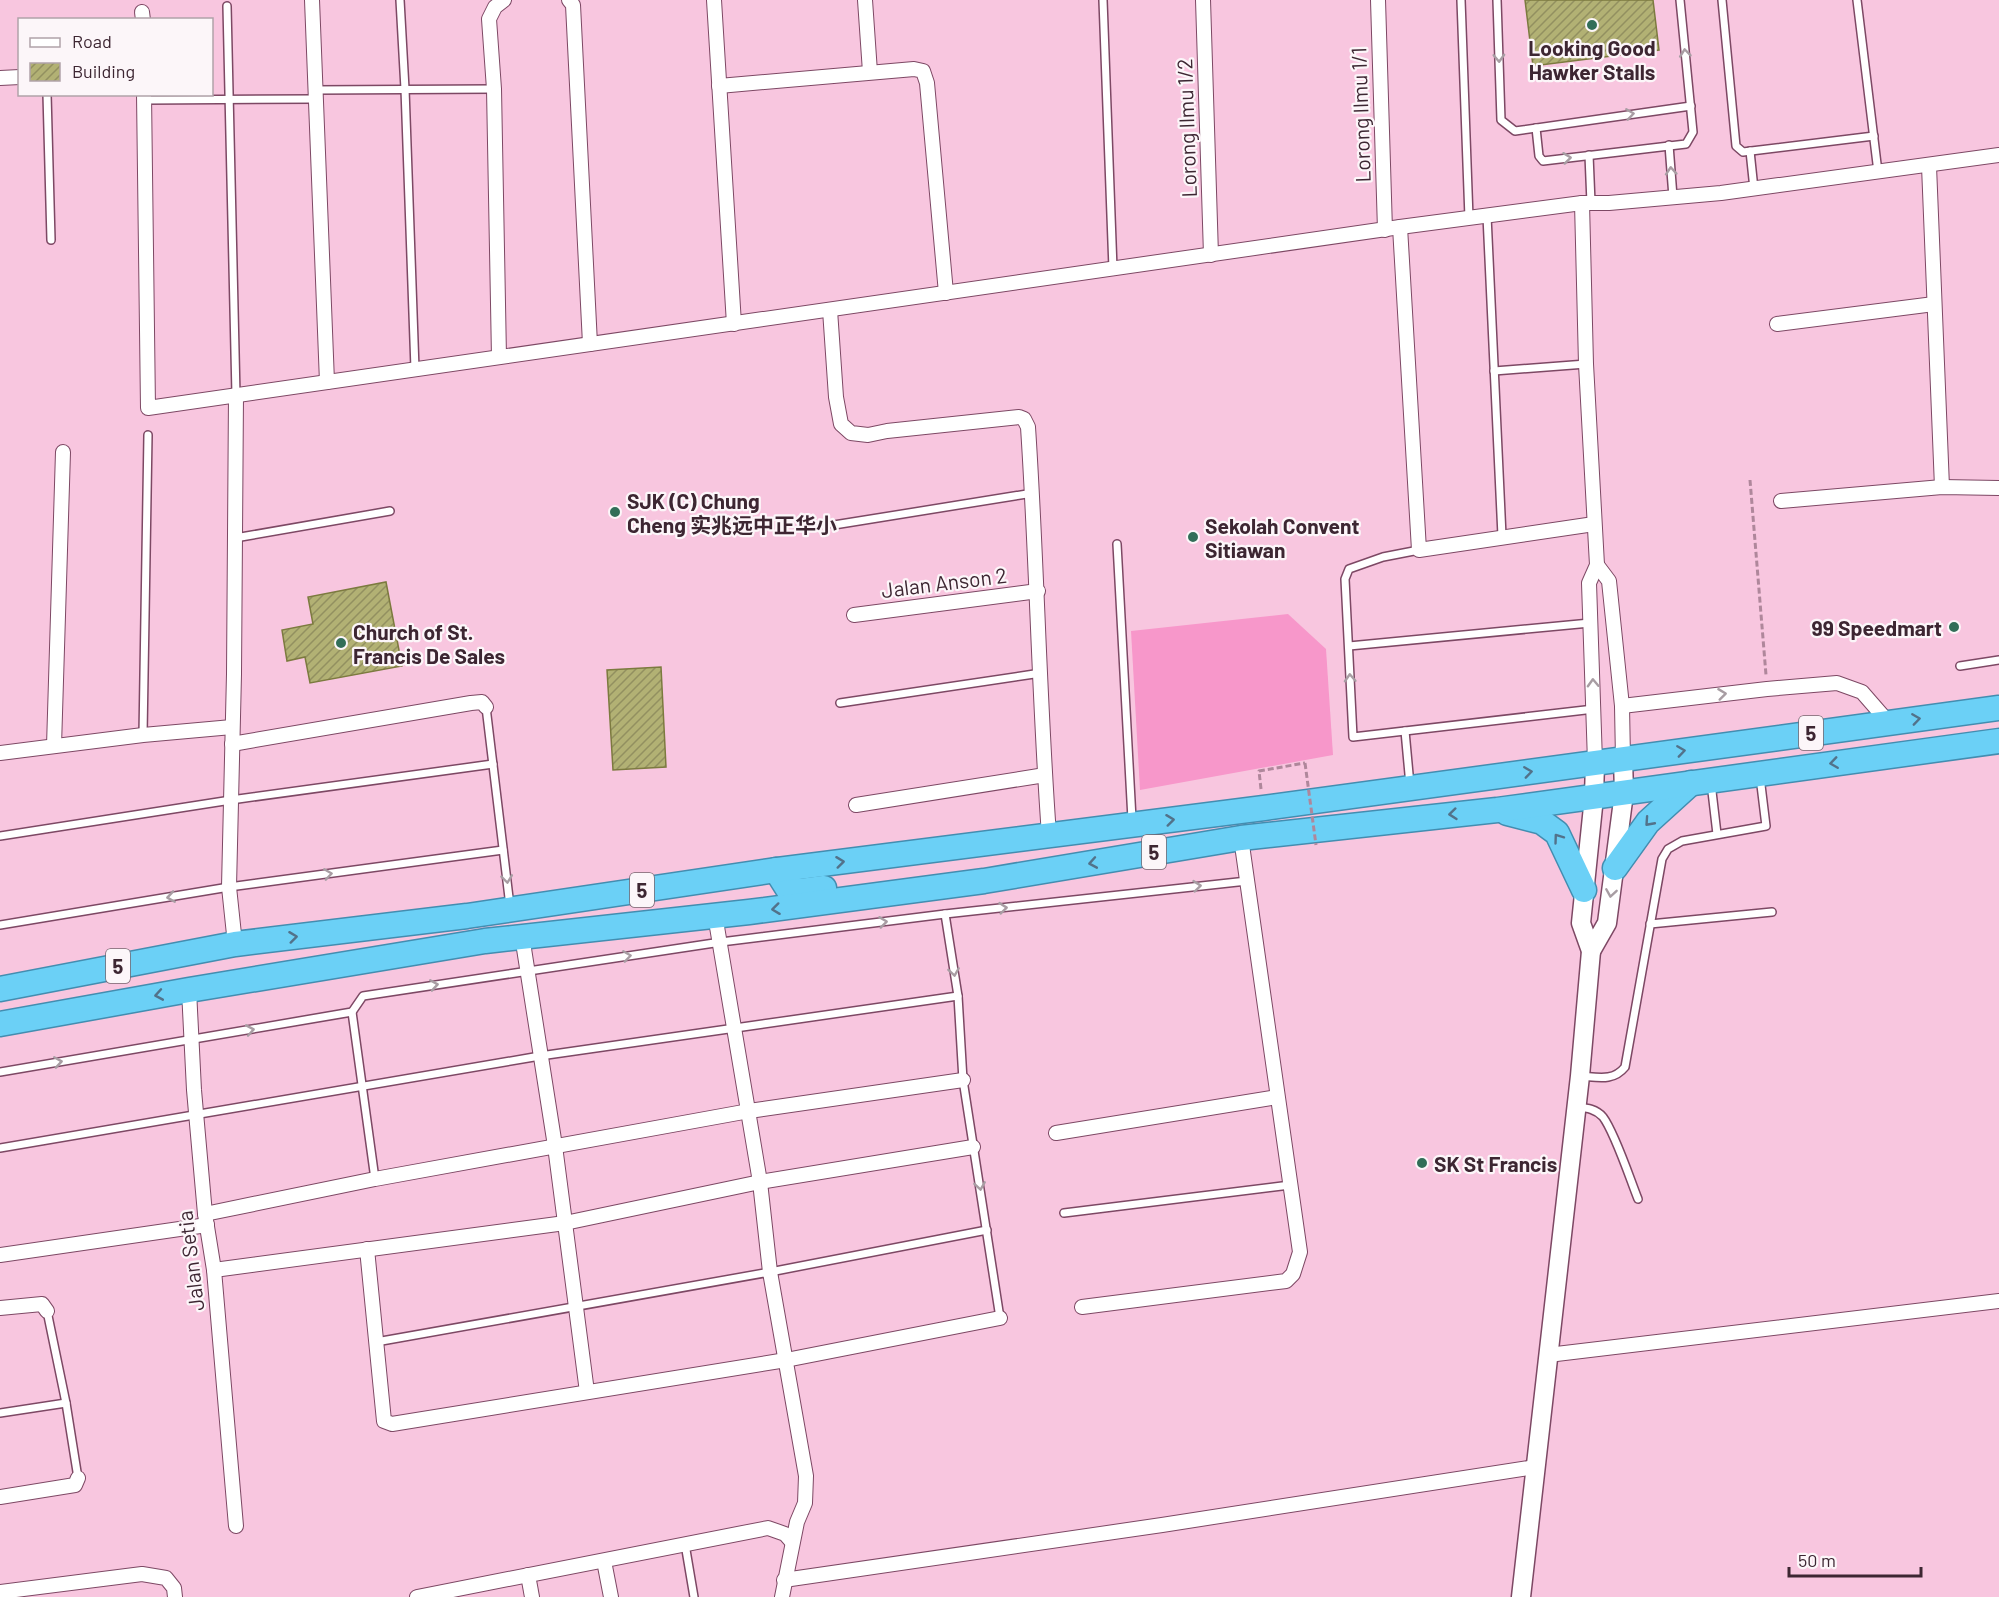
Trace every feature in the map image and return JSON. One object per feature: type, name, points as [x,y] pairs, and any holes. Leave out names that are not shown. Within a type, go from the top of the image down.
[{"type":"highway","name":"5","points":[[0,989],[235,944],[1999,708]]},
{"type":"highway","name":"5","points":[[0,1024],[485,941],[984,881],[1240,838],[1497,810],[1999,741]]},
{"type":"highway","points":[[1615,868],[1648,822],[1701,782]]},
{"type":"highway","points":[[1497,810],[1542,822],[1557,833],[1584,890]]},
{"type":"highway","points":[[1049,835],[1059,844],[1206,844]]},
{"type":"highway","points":[[776,870],[788,889],[801,891],[925,875],[984,881]]},
{"type":"highway","points":[[510,909],[552,919],[691,898],[701,899],[710,905],[715,915]]},
{"type":"highway","points":[[235,944],[242,957],[248,962],[258,963],[372,947],[485,941]]},
{"type":"highway","points":[[0,989],[50,994],[166,972],[175,974],[189,990]]},
{"type":"street","points":[[312,0],[327,382]]},
{"type":"street","points":[[499,357],[494,89],[489,19],[495,7],[504,0]]},
{"type":"street","points":[[569,0],[573,5],[590,344]]},
{"type":"street","points":[[714,0],[734,324]]},
{"type":"street","points":[[865,0],[870,72]]},
{"type":"street","name":"Lorong Ilmu 1/2","points":[[1203,0],[1211,255]]},
{"type":"street","name":"Lorong Ilmu 1/1","points":[[1378,0],[1385,230]]},
{"type":"street","points":[[719,86],[870,72],[914,69],[923,71],[926,77],[946,294]]},
{"type":"street","points":[[0,78],[18,77]]},
{"type":"street","points":[[145,98],[147,408],[1470,218],[1586,203],[1754,189],[1999,155]]},
{"type":"street","points":[[1929,166],[1942,487]]},
{"type":"street","points":[[1521,1597],[1580,1076],[1591,951],[1581,923],[1594,797],[1594,709],[1589,583],[1597,565],[1586,364],[1586,203]]},
{"type":"street","points":[[1400,228],[1419,550],[1594,524]]},
{"type":"street","points":[[1778,324],[1934,304]]},
{"type":"street","points":[[830,310],[836,397],[841,424],[851,433],[868,435],[1019,417],[1024,419],[1028,427],[1049,835]]},
{"type":"street","points":[[235,944],[229,887],[236,395]]},
{"type":"street","points":[[54,746],[63,452]]},
{"type":"street","points":[[1781,501],[1942,487],[1999,488]]},
{"type":"street","points":[[1591,951],[1607,923],[1624,793],[1622,706],[1609,581],[1597,565]]},
{"type":"street","name":"Jalan Anson 2","points":[[854,615],[1038,591]]},
{"type":"street","points":[[1622,706],[1837,683],[1862,692],[1889,723]]},
{"type":"street","points":[[232,744],[471,703],[482,702],[486,707]]},
{"type":"street","points":[[0,753],[142,735],[232,727]]},
{"type":"street","points":[[856,805],[1045,775]]},
{"type":"street","points":[[1082,1307],[1286,1281],[1293,1274],[1299,1252],[1240,838]]},
{"type":"street","points":[[715,915],[760,1182],[770,1272],[806,1476],[805,1503],[792,1542],[782,1597]]},
{"type":"street","points":[[522,936],[555,1146],[574,1308],[587,1392]]},
{"type":"street","name":"Jalan Setia","points":[[189,990],[206,1220],[214,1270],[236,1526]]},
{"type":"street","points":[[0,1255],[206,1220],[375,1179],[555,1146],[749,1111],[963,1080]]},
{"type":"street","points":[[1056,1133],[1277,1097]]},
{"type":"street","points":[[214,1270],[565,1222],[760,1182],[973,1147]]},
{"type":"street","points":[[367,1249],[384,1421],[389,1424],[415,1422],[786,1360],[1000,1318]]},
{"type":"street","points":[[1548,1355],[1999,1301]]},
{"type":"street","points":[[0,1308],[42,1304],[47,1311]]},
{"type":"street","points":[[784,1580],[1162,1526],[1536,1467]]},
{"type":"street","points":[[0,1497],[75,1485],[78,1478]]},
{"type":"street","points":[[417,1597],[768,1528],[785,1534],[792,1542]]},
{"type":"street","points":[[604,1561],[611,1597]]},
{"type":"street","points":[[0,1592],[142,1574],[166,1578],[174,1588],[175,1597]]},
{"type":"street","points":[[528,1575],[531,1597]]},
{"type":"lane","points":[[399,0],[405,89],[415,369]]},
{"type":"lane","points":[[1103,0],[1113,269]]},
{"type":"lane","points":[[1461,0],[1470,218]]},
{"type":"lane","points":[[1497,0],[1501,120],[1515,130],[1691,106]]},
{"type":"lane","points":[[1536,128],[1539,156],[1543,161],[1686,144],[1693,132],[1680,0]]},
{"type":"lane","points":[[1722,0],[1736,146],[1743,152],[1874,136]]},
{"type":"lane","points":[[1857,0],[1878,172]]},
{"type":"lane","points":[[227,6],[236,395]]},
{"type":"lane","points":[[145,98],[228,100],[405,89],[494,89]]},
{"type":"lane","points":[[47,96],[51,240]]},
{"type":"lane","points":[[1669,145],[1673,197]]},
{"type":"lane","points":[[1749,151],[1754,189]]},
{"type":"lane","points":[[1586,203],[1588,155]]},
{"type":"lane","points":[[1486,216],[1502,537]]},
{"type":"lane","points":[[1494,371],[1586,364]]},
{"type":"lane","points":[[142,735],[148,435]]},
{"type":"lane","points":[[834,525],[1032,493]]},
{"type":"lane","points":[[235,538],[390,511]]},
{"type":"lane","points":[[1117,544],[1132,825]]},
{"type":"lane","points":[[1419,550],[1383,557],[1349,569],[1345,579],[1353,737],[1594,709]]},
{"type":"lane","points":[[1349,646],[1590,622]]},
{"type":"lane","points":[[1960,666],[1999,660]]},
{"type":"lane","points":[[840,703],[1041,673]]},
{"type":"lane","points":[[486,707],[510,909]]},
{"type":"lane","points":[[1405,731],[1410,787]]},
{"type":"lane","points":[[0,836],[231,800],[493,764]]},
{"type":"lane","points":[[1580,1076],[1609,1078],[1620,1074],[1625,1067],[1662,859],[1668,849],[1682,841],[1766,826],[1760,774]]},
{"type":"lane","points":[[1701,782],[1717,834]]},
{"type":"lane","points":[[0,925],[229,887],[503,850]]},
{"type":"lane","points":[[375,1179],[352,1012],[363,996],[721,942],[945,914],[1247,881]]},
{"type":"lane","points":[[1650,924],[1772,912]]},
{"type":"lane","points":[[945,914],[958,996],[963,1080],[1000,1318]]},
{"type":"lane","points":[[0,1148],[540,1056],[958,996]]},
{"type":"lane","points":[[0,1072],[352,1012]]},
{"type":"lane","points":[[1576,1107],[1591,1109],[1602,1116],[1638,1199]]},
{"type":"lane","points":[[1064,1213],[1290,1185]]},
{"type":"lane","points":[[376,1342],[574,1308],[987,1230]]},
{"type":"lane","points":[[47,1311],[66,1403],[78,1478]]},
{"type":"lane","points":[[0,1413],[66,1403]]},
{"type":"lane","points":[[685,1544],[694,1597]]},
{"type":"path","points":[[1750,480],[1767,689]]},
{"type":"path","points":[[1264,808],[1259,771],[1305,763],[1316,845]]},
{"type":"shaded area","points":[[1288,614],[1326,649],[1333,755],[1140,790],[1131,631]]},
{"type":"building","name":"Looking Good Hawker Stalls","points":[[1525,0],[1653,0],[1659,50],[1533,66]]},
{"type":"building","name":"Church of St. Francis De Sales","points":[[386,582],[402,666],[310,683],[305,657],[287,661],[282,630],[313,624],[308,597]]},
{"type":"building","points":[[661,667],[666,767],[613,770],[607,670]]},
{"type":"place","name":"Looking Good Hawker Stalls","points":[[1592,25]]},
{"type":"place","name":"SJK (C) Chung Cheng 实兆远中正华小","points":[[615,512]]},
{"type":"place","name":"Sekolah Convent Sitiawan","points":[[1193,537]]},
{"type":"place","name":"99 Speedmart","points":[[1954,627]]},
{"type":"place","name":"Church of St. Francis De Sales","points":[[341,643]]},
{"type":"place","name":"SK St Francis","points":[[1422,1163]]}]
